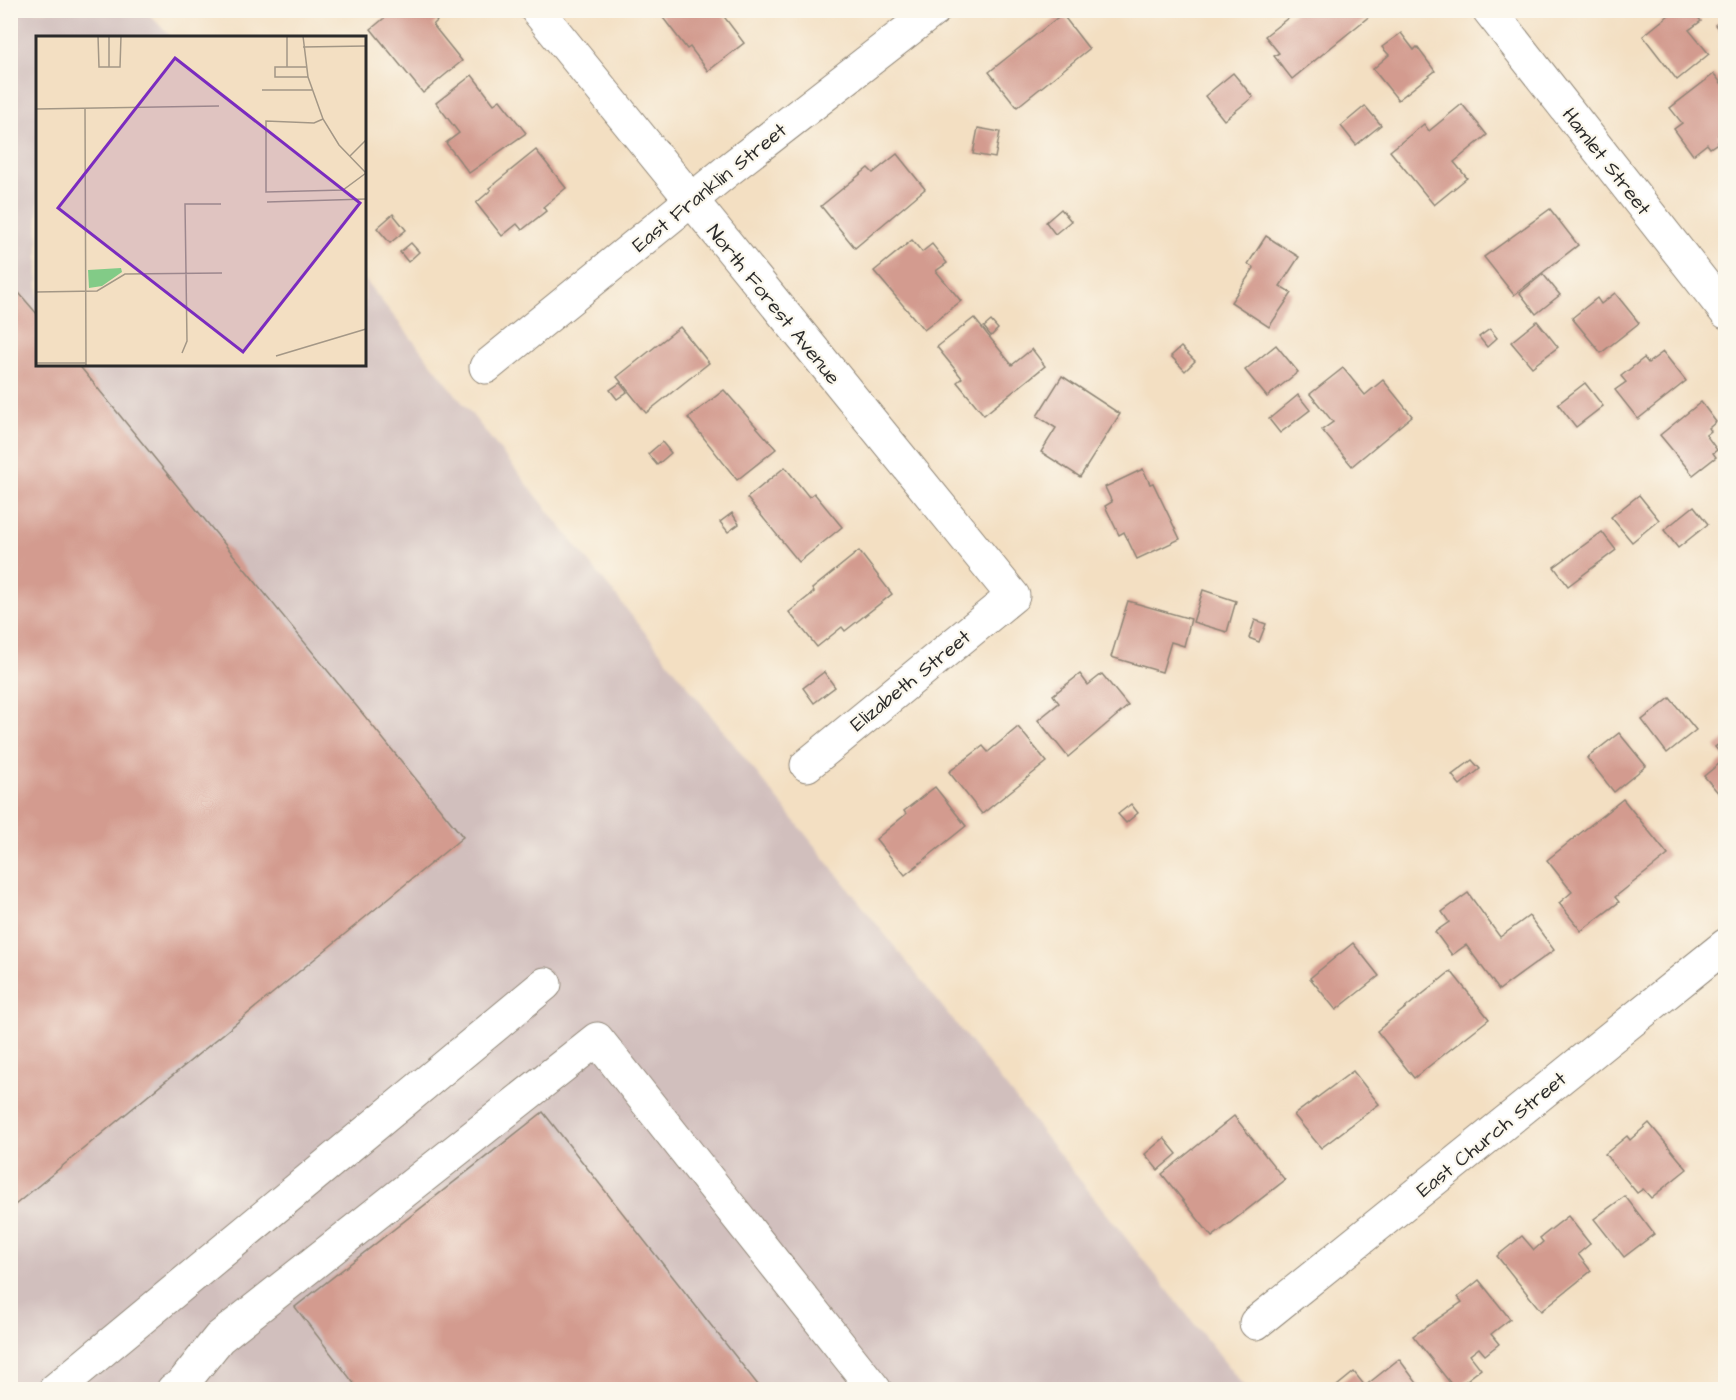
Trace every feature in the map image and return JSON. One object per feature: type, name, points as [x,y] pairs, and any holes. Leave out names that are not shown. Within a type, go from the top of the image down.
[{"type":"street","name":"North Forest Avenue","points":[[537,10],[1013,596]]},
{"type":"street","name":"East Franklin Street","points":[[486,368],[690,201],[934,10]]},
{"type":"street","name":"Hamlet Street","points":[[1489,10],[1725,312]]},
{"type":"street","name":"Elizabeth Street","points":[[807,765],[1013,596]]},
{"type":"street","name":"East Church Street","points":[[1257,1323],[1725,945]]},
{"type":"street","points":[[55,1389],[545,984]]},
{"type":"street","points":[[173,1389],[180,1387],[219,1338],[597,1039],[875,1389]]},
{"type":"shaded area","points":[[10,11],[146,11],[170,36],[36,36],[36,366],[366,366],[366,281],[1246,1389],[11,1389]]},
{"type":"building","points":[[394,10],[429,10],[437,21],[433,25],[462,61],[423,93],[371,29]]},
{"type":"building","points":[[657,10],[719,10],[744,43],[708,71],[690,47],[687,49]]},
{"type":"building","points":[[1298,10],[1377,10],[1292,79],[1274,56],[1279,53],[1265,36]]},
{"type":"building","points":[[1680,10],[1692,10],[1701,21],[1689,30],[1709,54],[1677,80],[1643,36],[1674,11],[1676,13]]},
{"type":"building","points":[[1062,14],[1089,49],[1017,107],[989,72]]},
{"type":"building","points":[[1726,17],[1726,38],[1715,25]]},
{"type":"building","points":[[1401,33],[1414,50],[1417,47],[1435,71],[1398,100],[1373,69],[1389,55],[1382,47]]},
{"type":"building","points":[[1233,73],[1253,97],[1224,120],[1205,96]]},
{"type":"building","points":[[1714,74],[1726,89],[1726,130],[1718,135],[1722,140],[1710,148],[1707,144],[1693,155],[1674,129],[1682,123],[1670,108]]},
{"type":"building","points":[[472,75],[494,104],[500,100],[526,133],[469,173],[446,143],[459,133],[436,103]]},
{"type":"building","points":[[1462,104],[1487,135],[1454,162],[1467,178],[1434,205],[1390,151],[1424,124],[1429,131]]},
{"type":"building","points":[[1365,106],[1381,125],[1356,145],[1341,126]]},
{"type":"building","points":[[978,128],[1000,132],[995,158],[973,154]]},
{"type":"building","points":[[536,150],[566,188],[543,207],[546,211],[522,230],[517,224],[502,236],[476,203],[491,190],[489,188]]},
{"type":"building","points":[[897,154],[925,189],[855,248],[821,206],[868,168],[873,173]]},
{"type":"building","points":[[1061,209],[1071,221],[1055,234],[1046,222]]},
{"type":"building","points":[[1550,209],[1578,245],[1514,295],[1484,257]]},
{"type":"building","points":[[393,214],[406,230],[390,243],[377,228]]},
{"type":"building","points":[[1266,236],[1299,257],[1280,286],[1292,293],[1269,327],[1231,302],[1254,268],[1248,264]]},
{"type":"building","points":[[912,240],[922,252],[932,244],[947,263],[936,271],[961,301],[924,330],[874,271]]},
{"type":"building","points":[[411,243],[419,252],[408,262],[400,252]]},
{"type":"building","points":[[1543,274],[1560,295],[1536,314],[1520,293]]},
{"type":"building","points":[[13,286],[36,313],[36,366],[80,366],[463,837],[10,1209],[10,288]]},
{"type":"building","points":[[1615,293],[1639,323],[1601,353],[1572,318],[1597,298],[1601,304]]},
{"type":"building","points":[[974,318],[1012,365],[1032,349],[1045,366],[984,415],[957,382],[962,378],[937,347]]},
{"type":"building","points":[[991,321],[998,329],[991,336],[984,327]]},
{"type":"building","points":[[1537,321],[1558,347],[1532,367],[1511,342]]},
{"type":"building","points":[[680,327],[709,363],[646,413],[617,377]]},
{"type":"building","points":[[1490,329],[1497,338],[1487,347],[1479,337]]},
{"type":"building","points":[[1276,345],[1298,372],[1267,397],[1245,370]]},
{"type":"building","points":[[1181,347],[1195,361],[1185,371],[1171,356]]},
{"type":"building","points":[[1663,352],[1686,381],[1638,419],[1615,390],[1626,382],[1621,376],[1644,358],[1648,363]]},
{"type":"building","points":[[1343,368],[1365,395],[1383,380],[1412,416],[1352,466],[1322,430],[1333,422],[1310,394]]},
{"type":"building","points":[[1062,376],[1120,414],[1080,477],[1041,452],[1056,428],[1037,416]]},
{"type":"building","points":[[620,383],[627,392],[617,399],[610,390]]},
{"type":"building","points":[[1585,383],[1603,406],[1576,427],[1558,404]]},
{"type":"building","points":[[724,390],[776,449],[737,480],[688,418]]},
{"type":"building","points":[[1298,395],[1310,410],[1280,433],[1269,419]]},
{"type":"building","points":[[1701,402],[1716,422],[1709,428],[1711,431],[1706,435],[1717,450],[1713,453],[1716,457],[1693,475],[1660,435]]},
{"type":"building","points":[[662,442],[671,453],[657,465],[648,454]]},
{"type":"building","points":[[785,467],[809,497],[814,493],[842,527],[799,562],[747,498]]},
{"type":"building","points":[[1143,469],[1150,484],[1153,483],[1180,539],[1137,559],[1124,532],[1119,535],[1105,506],[1112,502],[1105,487]]},
{"type":"building","points":[[1639,495],[1659,520],[1632,542],[1611,517]]},
{"type":"building","points":[[1694,506],[1708,524],[1678,548],[1664,530]]},
{"type":"building","points":[[732,513],[739,524],[728,532],[720,522]]},
{"type":"building","points":[[1602,532],[1616,550],[1568,586],[1554,567]]},
{"type":"building","points":[[859,551],[892,594],[845,631],[842,627],[817,647],[789,612],[814,592],[812,589]]},
{"type":"building","points":[[1203,590],[1236,601],[1227,632],[1193,622]]},
{"type":"building","points":[[1128,601],[1191,619],[1184,646],[1171,642],[1162,672],[1111,657]]},
{"type":"building","points":[[1255,620],[1266,624],[1259,642],[1249,638]]},
{"type":"building","points":[[824,672],[835,687],[814,703],[803,688]]},
{"type":"building","points":[[1080,674],[1088,685],[1102,674],[1128,706],[1068,757],[1038,720],[1059,703],[1053,695]]},
{"type":"building","points":[[1670,698],[1696,730],[1667,753],[1642,720]]},
{"type":"building","points":[[1018,727],[1047,762],[982,814],[949,772],[983,746],[988,752]]},
{"type":"building","points":[[1619,733],[1646,766],[1614,792],[1587,758]]},
{"type":"building","points":[[1726,739],[1726,802],[1704,776],[1725,759],[1715,747]]},
{"type":"building","points":[[1472,760],[1480,769],[1460,785],[1452,775]]},
{"type":"building","points":[[935,787],[966,826],[905,875],[876,839],[906,814],[904,811]]},
{"type":"building","points":[[1623,799],[1668,855],[1615,897],[1619,902],[1581,931],[1559,903],[1572,892],[1547,860]]},
{"type":"building","points":[[1131,804],[1138,813],[1126,823],[1118,814]]},
{"type":"building","points":[[1468,893],[1500,937],[1529,916],[1554,950],[1499,990],[1466,945],[1452,955],[1435,932],[1449,922],[1442,912]]},
{"type":"building","points":[[1353,943],[1379,976],[1336,1010],[1310,978]]},
{"type":"building","points":[[1451,971],[1489,1019],[1414,1078],[1377,1031]]},
{"type":"building","points":[[1353,1071],[1379,1104],[1321,1148],[1294,1115]]},
{"type":"building","points":[[543,1112],[762,1390],[359,1390],[295,1307]]},
{"type":"building","points":[[1234,1116],[1285,1180],[1212,1237],[1162,1174]]},
{"type":"building","points":[[1649,1123],[1687,1169],[1651,1198],[1643,1189],[1637,1193],[1605,1154],[1627,1136],[1630,1140]]},
{"type":"building","points":[[1164,1138],[1177,1154],[1158,1170],[1145,1154]]},
{"type":"building","points":[[1625,1196],[1654,1234],[1624,1257],[1594,1219]]},
{"type":"building","points":[[1568,1216],[1590,1244],[1578,1254],[1591,1271],[1541,1311],[1497,1256],[1522,1236],[1534,1250],[1543,1242],[1540,1238]]},
{"type":"building","points":[[1479,1280],[1510,1319],[1491,1334],[1499,1344],[1485,1355],[1479,1348],[1470,1355],[1481,1369],[1455,1389],[1413,1336],[1462,1302],[1458,1297]]},
{"type":"building","points":[[1399,1359],[1422,1390],[1332,1390],[1354,1372],[1365,1386]]}]
